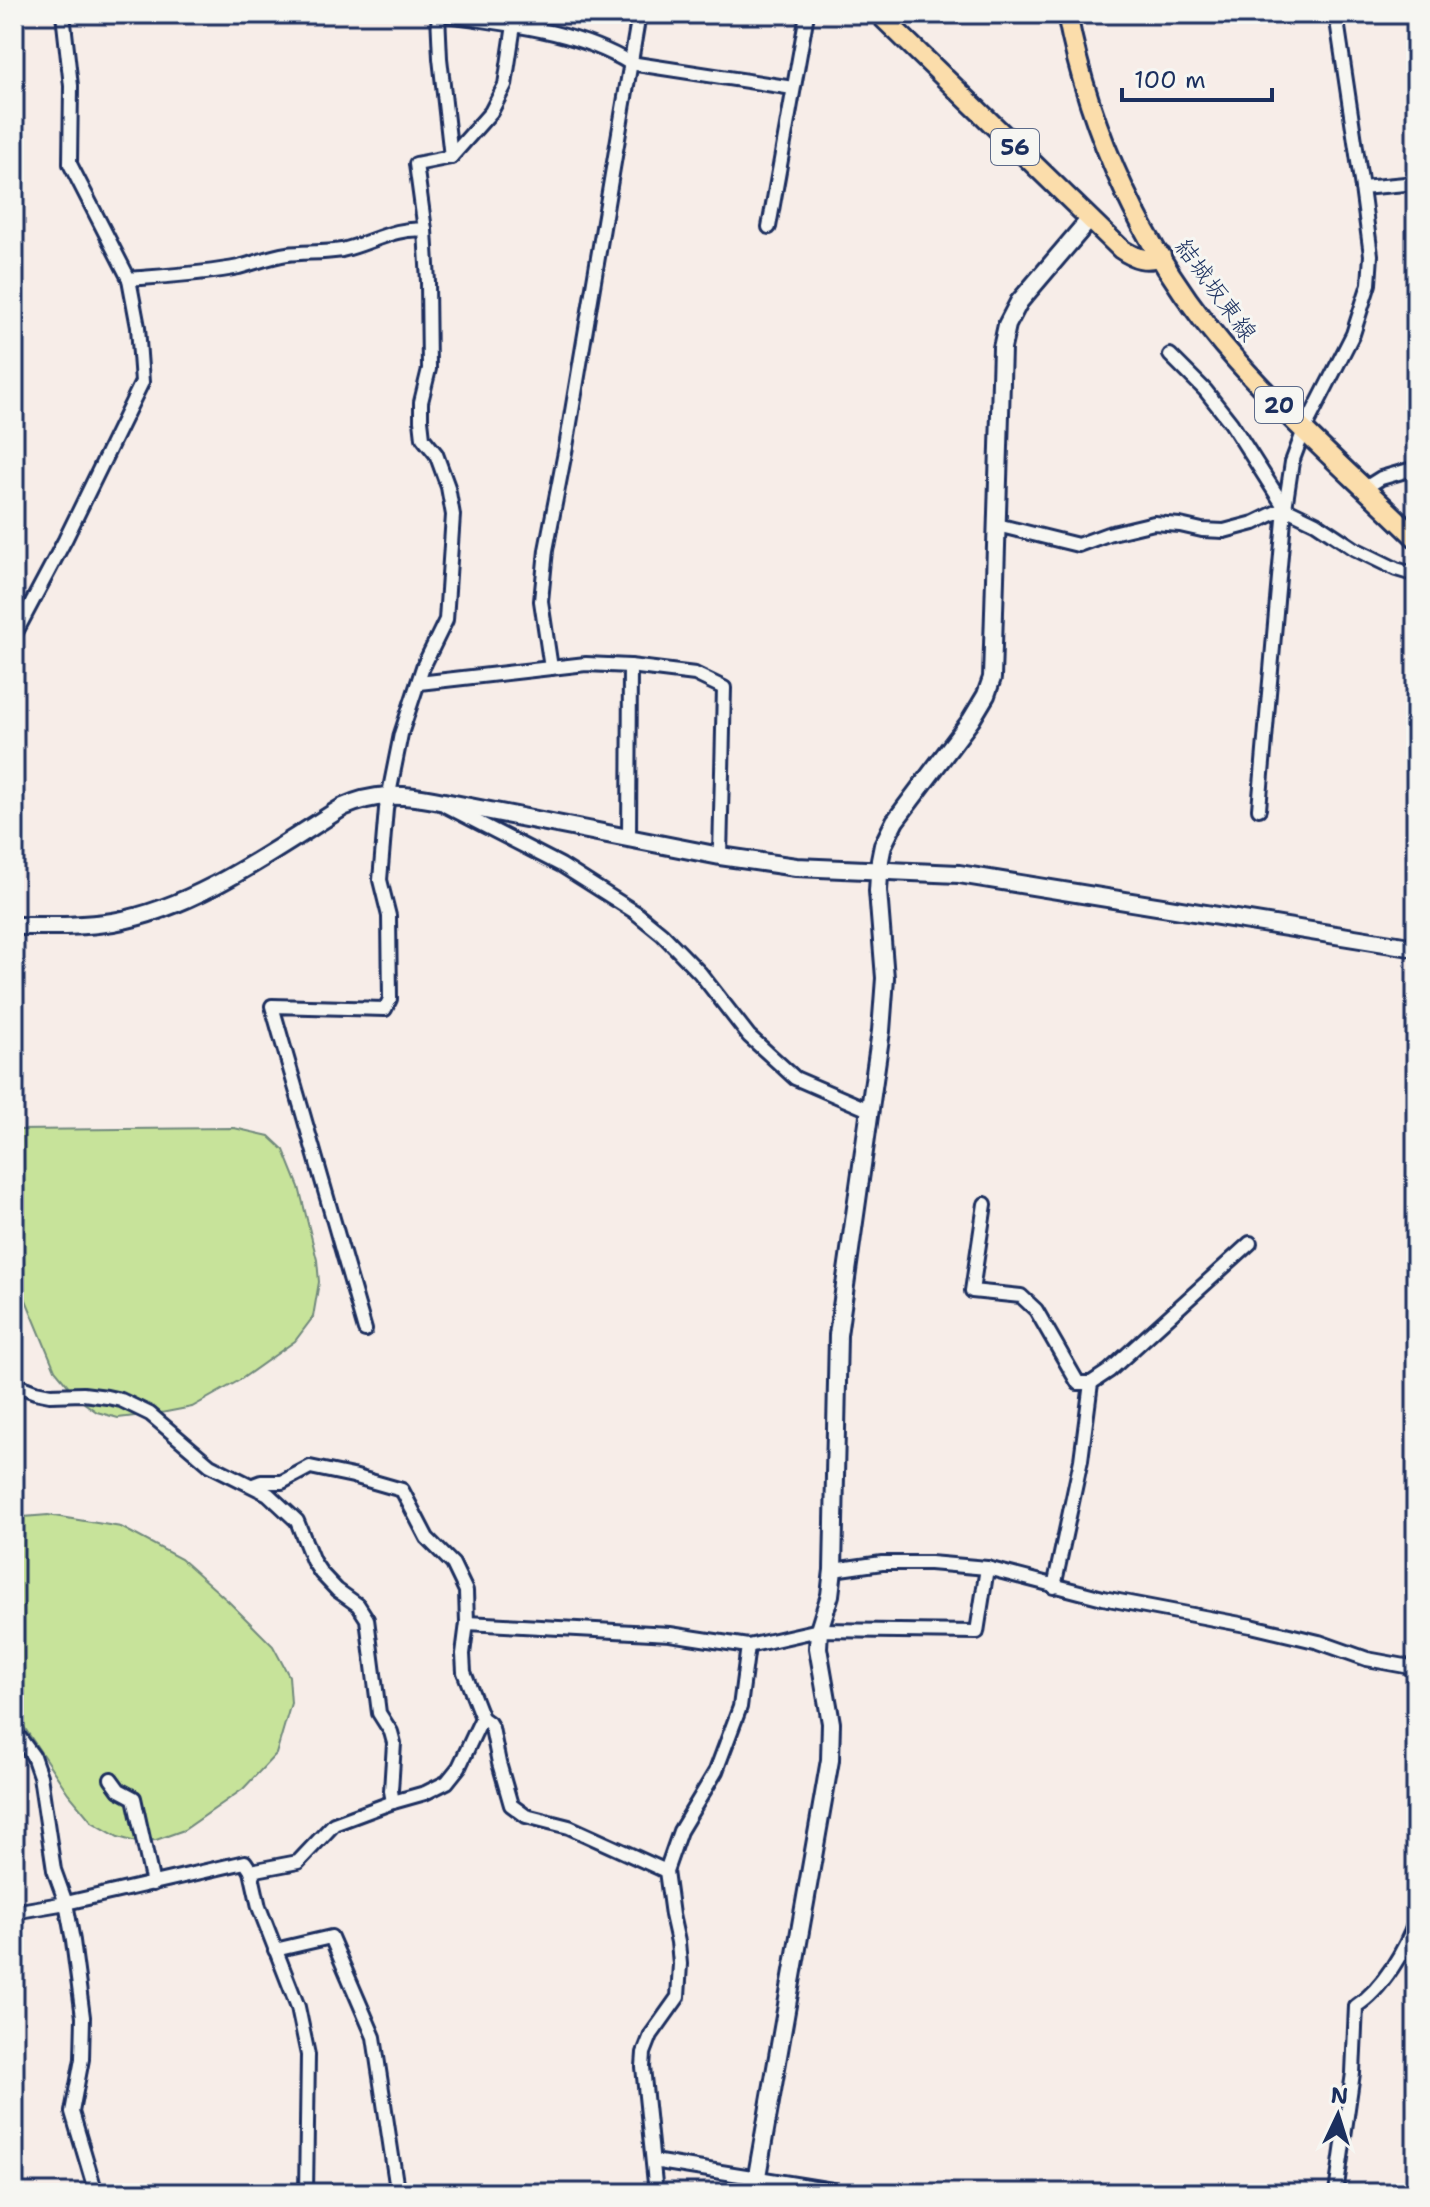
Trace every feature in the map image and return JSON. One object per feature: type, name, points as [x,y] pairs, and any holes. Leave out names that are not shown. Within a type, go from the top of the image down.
[{"type":"main road","name":"56","points":[[879,14],[1089,220],[1129,255],[1147,259],[1161,256]]},
{"type":"main road","name":"結城坂東線","points":[[1067,14],[1083,80],[1108,153],[1132,204],[1180,286],[1221,342],[1260,386],[1416,538]]},
{"type":"street","points":[[14,636],[142,382],[138,327],[129,279],[70,164],[71,86],[63,14]]},
{"type":"street","points":[[451,157],[440,58],[440,14],[578,39],[630,63],[793,88]]},
{"type":"street","points":[[551,668],[541,601],[546,550],[601,248],[639,14]]},
{"type":"street","points":[[769,227],[807,14]]},
{"type":"street","points":[[1259,809],[1285,508],[1292,462],[1304,430],[1353,334],[1369,284],[1371,255],[1336,14]]},
{"type":"street","points":[[365,1330],[272,1006],[385,1009],[390,999],[389,916],[380,880],[388,794],[401,734],[423,667],[446,620],[453,515],[444,476],[436,454],[423,438],[421,420],[421,402],[429,369],[428,282],[416,164],[451,157],[491,112],[505,85],[514,25]]},
{"type":"street","points":[[1362,188],[1416,183]]},
{"type":"street","points":[[755,2185],[830,1760],[831,1723],[818,1648],[819,1630],[830,1595],[833,1570],[838,1335],[881,1031],[885,978],[879,870],[883,845],[895,821],[971,720],[992,678],[1002,348],[1007,325],[1019,302],[1089,220]]},
{"type":"street","points":[[129,279],[188,275],[286,254],[329,253],[360,246],[389,234],[425,230]]},
{"type":"street","points":[[1170,355],[1205,390],[1231,423],[1285,508],[1316,523],[1355,549],[1416,575]]},
{"type":"street","points":[[1365,488],[1381,478],[1416,468]]},
{"type":"street","points":[[997,525],[1078,545],[1154,523],[1224,531],[1254,523],[1285,508]]},
{"type":"street","points":[[419,683],[586,664],[695,674],[724,688],[720,856]]},
{"type":"street","points":[[629,839],[630,666]]},
{"type":"street","points":[[14,926],[112,922],[165,907],[211,886],[343,807],[358,800],[388,794],[409,795],[720,856],[796,867],[959,874],[1416,948]]},
{"type":"street","points":[[434,800],[561,865],[635,912],[662,934],[700,973],[749,1036],[795,1078],[869,1110]]},
{"type":"street","points":[[985,1204],[972,1291],[1021,1296],[1036,1310],[1078,1383],[1091,1383],[1109,1371],[1250,1243]]},
{"type":"street","points":[[1054,1587],[1081,1460],[1091,1383]]},
{"type":"street","points":[[14,1384],[43,1394],[83,1394],[121,1400],[150,1414],[210,1465],[268,1494],[297,1521],[321,1573],[358,1605],[366,1616],[379,1713],[394,1743],[393,1802]]},
{"type":"street","points":[[253,1485],[282,1482],[310,1467],[402,1490],[427,1538],[453,1564],[466,1591],[464,1672],[482,1718],[492,1728],[509,1801],[514,1809],[526,1816],[569,1827],[666,1871]]},
{"type":"street","points":[[833,1570],[882,1563],[987,1568],[1103,1598],[1265,1629],[1319,1642],[1367,1659],[1416,1668]]},
{"type":"street","points":[[467,1623],[670,1634],[748,1646],[819,1630],[977,1632],[987,1568]]},
{"type":"street","points":[[656,2193],[643,2067],[644,2053],[651,2035],[678,1997],[678,1942],[666,1871],[680,1831],[716,1771],[740,1707],[748,1646]]},
{"type":"street","points":[[251,1871],[298,1862],[334,1824],[425,1793],[447,1782],[459,1767],[482,1718]]},
{"type":"street","points":[[14,1730],[33,1756],[40,1776],[54,1870],[66,1903],[83,2017],[82,2059],[72,2112],[96,2193]]},
{"type":"street","points":[[111,1779],[119,1790],[134,1798],[153,1884]]},
{"type":"street","points":[[14,1912],[245,1862],[251,1871],[259,1907],[298,2007],[308,2055],[306,2193]]},
{"type":"street","points":[[1336,2193],[1353,2073],[1356,2006],[1369,1997],[1409,1939],[1416,1920]]},
{"type":"street","points":[[275,1950],[331,1937],[374,2037],[400,2193]]},
{"type":"street","points":[[653,2161],[755,2185],[851,2193]]},
{"type":"green space","points":[[234,1128],[269,1136],[284,1150],[299,1187],[317,1260],[319,1282],[313,1317],[295,1341],[240,1380],[192,1407],[118,1418],[97,1412],[80,1400],[55,1370],[14,1271],[14,1130]]},
{"type":"green space","points":[[48,1515],[121,1527],[181,1559],[273,1646],[289,1676],[291,1703],[276,1754],[243,1789],[184,1830],[156,1840],[136,1842],[118,1837],[92,1822],[68,1793],[14,1712],[14,1524],[23,1517]]}]
